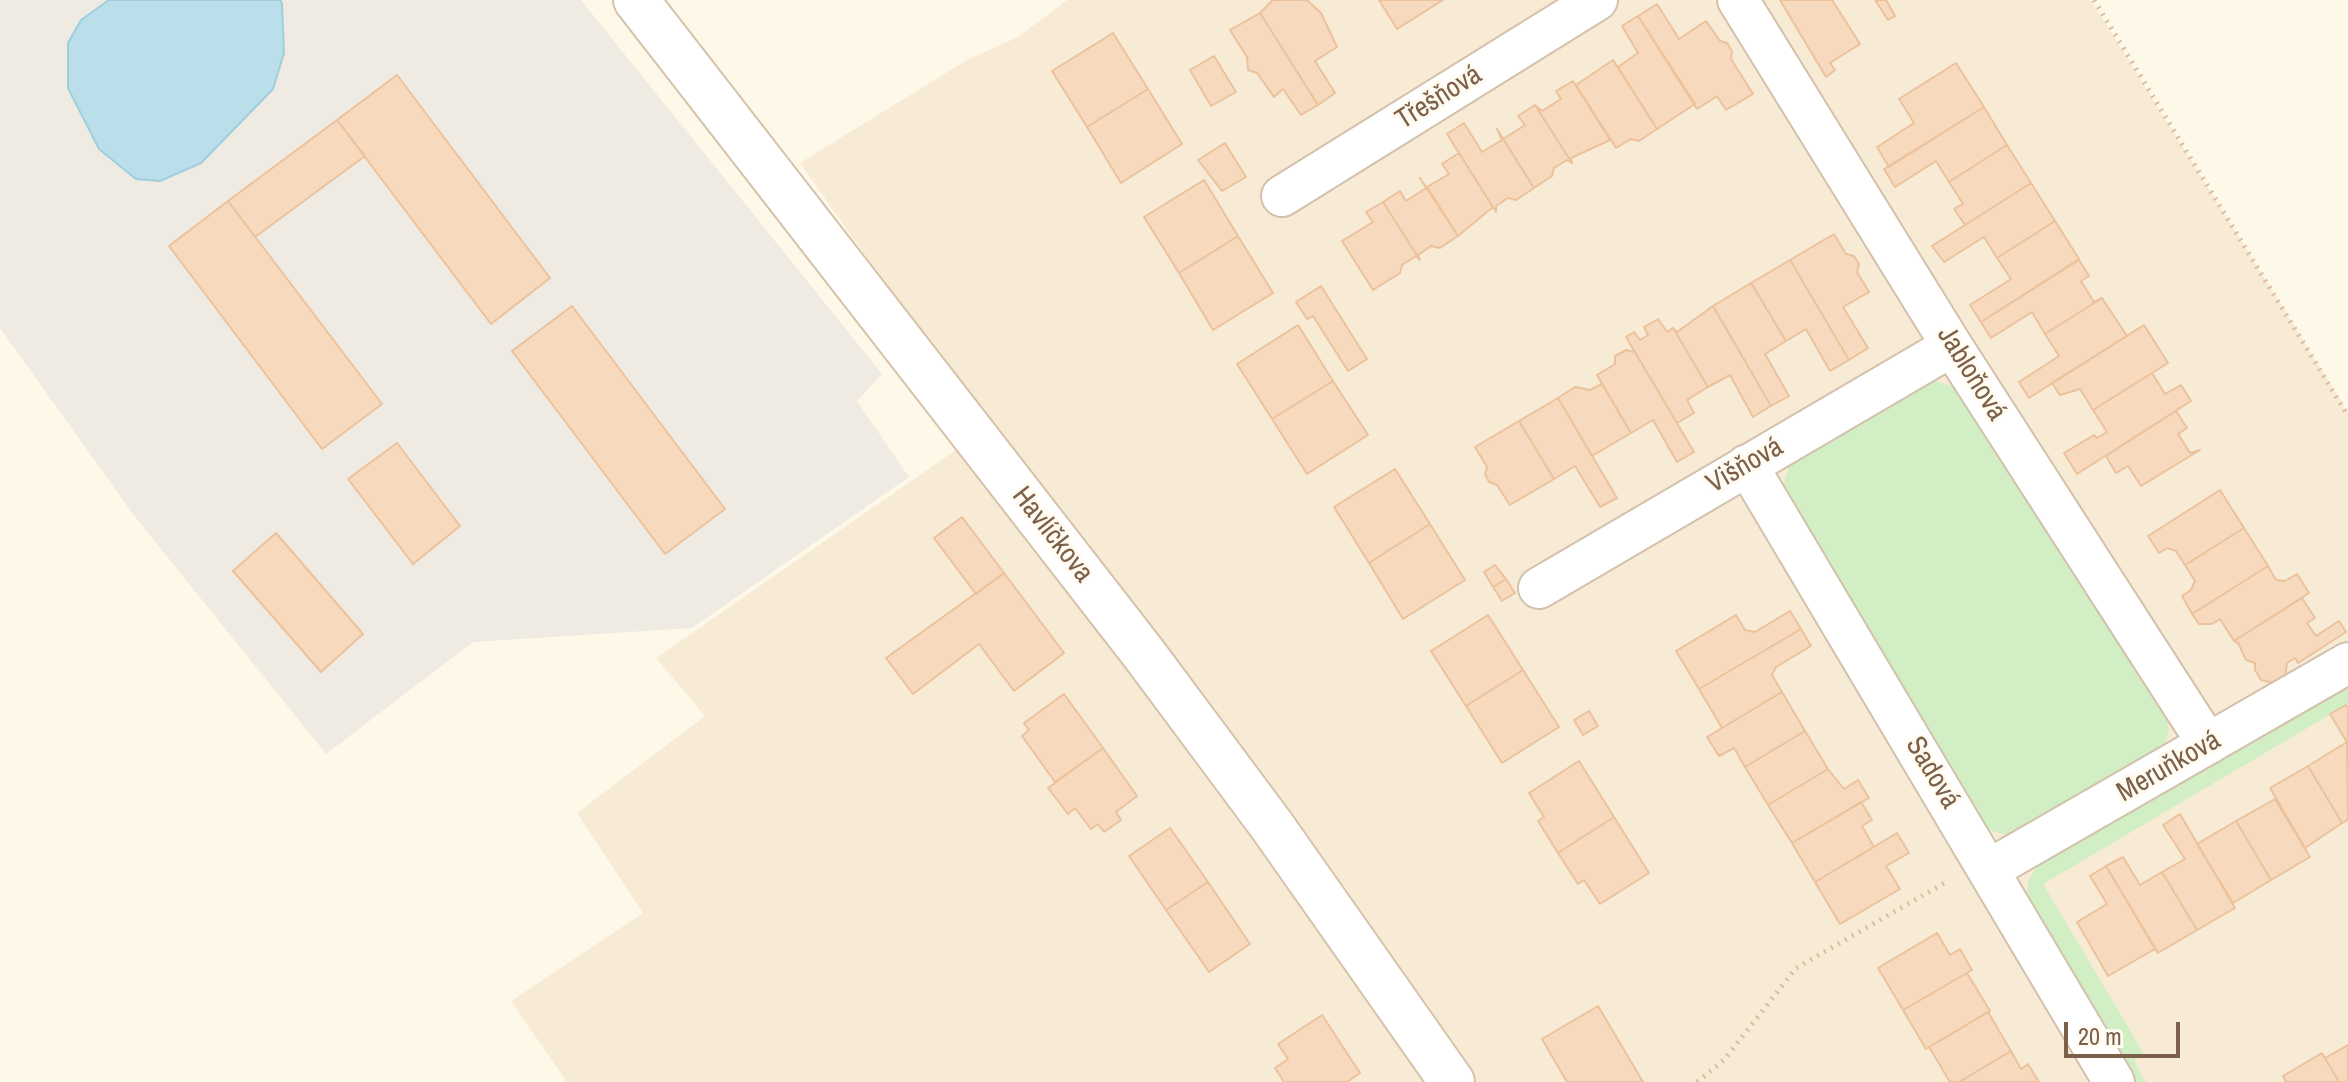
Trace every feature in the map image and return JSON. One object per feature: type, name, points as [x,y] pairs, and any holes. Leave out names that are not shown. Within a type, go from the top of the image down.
[{"type":"street","name":"Havlíčkova","points":[[636,0],[1144,654],[1272,826],[1452,1082]]},
{"type":"street","name":"Třešňová","points":[[1282,196],[1597,0]]},
{"type":"street","name":"Jabloňová","points":[[1738,0],[1952,346],[2208,744]]},
{"type":"street","name":"Višňová","points":[[1539,588],[1952,346]]},
{"type":"street","name":"Sadová","points":[[1747,465],[2114,1082]]},
{"type":"street","name":"Meruňková","points":[[1987,864],[2208,744],[2348,663]]},
{"type":"path","points":[[2094,0],[2348,416]]},
{"type":"path","points":[[1697,1082],[1733,1049],[1796,968],[1987,864]]},
{"type":"shaded area","points":[[0,0],[581,0],[882,374],[857,401],[909,477],[692,628],[473,642],[326,754],[133,514],[0,328]]},
{"type":"shaded area","points":[[1067,0],[2091,0],[2348,412],[2348,1082],[567,1082],[511,1001],[643,913],[577,813],[705,716],[656,658],[953,452],[979,417],[800,163],[967,60],[1018,37]]},
{"type":"green space","points":[[1928,379],[1958,388],[2164,708],[2169,730],[2164,748],[2018,838],[1989,830],[1972,815],[1788,510],[1783,486],[1791,460]]},
{"type":"green space","points":[[2348,678],[2348,704],[2043,884],[2144,1054],[2134,1061],[2146,1082],[2130,1082],[2027,899],[2028,881],[2037,866],[2051,854]]},
{"type":"water","points":[[109,0],[280,0],[282,3],[284,53],[273,89],[201,163],[160,181],[136,179],[99,149],[68,88],[68,43],[81,20]]},
{"type":"building","points":[[1273,0],[1307,0],[1321,13],[1337,47],[1315,61],[1335,93],[1318,105],[1260,13]]},
{"type":"building","points":[[1379,0],[1443,0],[1397,29]]},
{"type":"building","points":[[1780,0],[1832,0],[1860,44],[1830,63],[1835,70],[1826,77]]},
{"type":"building","points":[[1875,0],[1886,0],[1895,16],[1888,20]]},
{"type":"building","points":[[1657,4],[1679,39],[1706,21],[1720,41],[1727,43],[1732,51],[1731,59],[1753,94],[1726,110],[1717,96],[1697,109],[1638,16]]},
{"type":"building","points":[[1260,13],[1318,105],[1301,115],[1283,89],[1274,97],[1257,73],[1248,70],[1247,57],[1230,30]]},
{"type":"building","points":[[1638,16],[1695,104],[1657,129],[1618,67],[1638,53],[1622,26]]},
{"type":"building","points":[[1113,33],[1148,89],[1087,127],[1052,71]]},
{"type":"building","points":[[1214,56],[1236,92],[1211,106],[1190,70]]},
{"type":"building","points":[[1613,60],[1657,129],[1639,141],[1631,139],[1616,148],[1576,85]]},
{"type":"building","points":[[1956,63],[1984,107],[1889,167],[1877,147],[1914,123],[1899,99]]},
{"type":"building","points":[[397,75],[550,278],[491,324],[337,120]]},
{"type":"building","points":[[1573,81],[1610,140],[1571,158],[1572,163],[1535,105],[1542,111],[1561,99],[1556,91]]},
{"type":"building","points":[[1148,89],[1182,144],[1121,183],[1087,127]]},
{"type":"building","points":[[1535,105],[1572,163],[1567,160],[1554,168],[1552,176],[1534,188],[1503,139],[1525,125],[1518,116]]},
{"type":"building","points":[[1984,107],[2007,145],[1949,182],[1936,161],[1895,187],[1884,169]]},
{"type":"building","points":[[337,120],[365,156],[255,237],[228,201]]},
{"type":"building","points":[[1464,123],[1482,152],[1502,140],[1497,129],[1534,188],[1516,200],[1508,198],[1496,206],[1496,212],[1447,134]]},
{"type":"building","points":[[1225,143],[1246,177],[1222,191],[1198,160]]},
{"type":"building","points":[[2007,145],[2031,183],[1965,225],[1954,209],[1963,204],[1949,182]]},
{"type":"building","points":[[1459,153],[1493,207],[1458,236],[1427,187],[1449,174],[1442,164]]},
{"type":"building","points":[[1420,178],[1458,236],[1440,248],[1431,246],[1418,255],[1420,260],[1383,202],[1400,191],[1406,201],[1426,188]]},
{"type":"building","points":[[1204,180],[1238,236],[1179,273],[1144,217]]},
{"type":"building","points":[[2031,183],[2055,221],[1997,258],[1984,237],[1944,262],[1932,246]]},
{"type":"building","points":[[228,201],[382,404],[322,449],[169,246]]},
{"type":"building","points":[[1383,202],[1420,260],[1416,256],[1402,265],[1400,273],[1373,290],[1342,241],[1373,222],[1366,212]]},
{"type":"building","points":[[2055,221],[2079,259],[1981,322],[1970,305],[2011,279],[1997,258]]},
{"type":"building","points":[[1834,234],[1846,254],[1854,256],[1859,264],[1857,272],[1869,292],[1843,307],[1868,348],[1849,360],[1790,260]]},
{"type":"building","points":[[1238,236],[1273,293],[1213,330],[1179,273]]},
{"type":"building","points":[[1790,260],[1849,360],[1830,371],[1806,329],[1786,341],[1751,283]]},
{"type":"building","points":[[2079,260],[2089,276],[2081,281],[2094,302],[2102,298],[2045,334],[2032,312],[1991,338],[1981,322]]},
{"type":"building","points":[[1751,283],[1786,341],[1765,354],[1789,396],[1771,406],[1713,306]]},
{"type":"building","points":[[1321,286],[1367,359],[1348,371],[1313,316],[1307,319],[1296,302]]},
{"type":"building","points":[[2102,298],[2127,336],[2029,398],[2019,382],[2059,356],[2045,334]]},
{"type":"building","points":[[572,306],[725,509],[665,554],[512,351]]},
{"type":"building","points":[[1713,306],[1771,406],[1753,417],[1730,375],[1708,387],[1673,328],[1677,332]]},
{"type":"building","points":[[1658,319],[1667,332],[1673,328],[1708,387],[1687,400],[1694,413],[1677,423],[1626,337],[1634,332],[1640,340],[1648,335],[1644,327]]},
{"type":"building","points":[[1298,325],[1333,381],[1272,419],[1237,364]]},
{"type":"building","points":[[2144,325],[2168,363],[2093,410],[2080,389],[2060,395],[2052,383]]},
{"type":"building","points":[[1626,350],[1635,352],[1694,452],[1677,462],[1653,420],[1631,433],[1597,375],[1615,364],[1615,356]]},
{"type":"building","points":[[2152,373],[2165,394],[2181,385],[2191,401],[2077,474],[2064,453],[2094,435],[2097,438],[2107,432],[2093,410]]},
{"type":"building","points":[[1333,381],[1368,435],[1307,474],[1272,419]]},
{"type":"building","points":[[1602,384],[1631,433],[1592,456],[1558,398],[1575,387],[1590,390]]},
{"type":"building","points":[[1558,398],[1617,498],[1600,507],[1575,466],[1554,479],[1519,421]]},
{"type":"building","points":[[2176,411],[2187,428],[2178,434],[2190,453],[2200,450],[2141,486],[2128,466],[2116,473],[2106,456]]},
{"type":"building","points":[[1519,421],[1554,479],[1510,505],[1497,485],[1489,482],[1485,474],[1487,467],[1475,447]]},
{"type":"building","points":[[397,443],[460,526],[413,564],[348,479]]},
{"type":"building","points":[[1395,469],[1430,524],[1369,563],[1334,507]]},
{"type":"building","points":[[2220,490],[2244,528],[2185,565],[2176,551],[2167,548],[2159,553],[2148,536]]},
{"type":"building","points":[[962,517],[1004,573],[976,594],[934,538]]},
{"type":"building","points":[[1430,524],[1465,580],[1403,619],[1369,563]]},
{"type":"building","points":[[2244,528],[2268,566],[2192,614],[2182,596],[2191,590],[2195,581],[2185,565]]},
{"type":"building","points":[[276,533],[363,634],[321,672],[233,571]]},
{"type":"building","points":[[1495,565],[1506,579],[1493,587],[1484,572]]},
{"type":"building","points":[[2268,566],[2276,580],[2285,581],[2297,574],[2309,593],[2234,641],[2220,619],[2212,624],[2199,624],[2192,614]]},
{"type":"building","points":[[1004,573],[1064,653],[1014,691],[979,644],[913,694],[886,658]]},
{"type":"building","points":[[1506,579],[1515,593],[1502,601],[1493,587]]},
{"type":"building","points":[[2302,598],[2315,618],[2307,623],[2316,636],[2339,621],[2346,632],[2298,663],[2295,658],[2287,663],[2285,677],[2275,683],[2261,680],[2255,663],[2246,660],[2234,641]]},
{"type":"building","points":[[1790,611],[1801,629],[1699,689],[1676,651],[1736,615],[1745,630],[1755,632]]},
{"type":"building","points":[[1488,615],[1523,670],[1466,706],[1431,651]]},
{"type":"building","points":[[1801,629],[1811,646],[1776,667],[1772,675],[1782,692],[1722,728],[1699,689]]},
{"type":"building","points":[[1523,670],[1559,727],[1502,763],[1466,706]]},
{"type":"building","points":[[1782,692],[1805,731],[1745,767],[1734,748],[1719,756],[1707,737]]},
{"type":"building","points":[[1064,694],[1103,748],[1055,782],[1022,736],[1029,730],[1024,723]]},
{"type":"building","points":[[2346,705],[2348,708],[2348,744],[2330,714]]},
{"type":"building","points":[[1589,711],[1598,726],[1583,735],[1574,720]]},
{"type":"building","points":[[1805,731],[1828,769],[1768,805],[1745,767]]},
{"type":"building","points":[[2347,742],[2348,820],[2342,823],[2308,766]]},
{"type":"building","points":[[1103,748],[1137,796],[1116,812],[1121,820],[1104,832],[1098,824],[1091,829],[1075,808],[1068,814],[1048,788]]},
{"type":"building","points":[[1579,761],[1614,817],[1558,853],[1538,821],[1544,817],[1529,793]]},
{"type":"building","points":[[2308,766],[2342,823],[2305,848],[2270,788]]},
{"type":"building","points":[[1828,769],[1844,789],[1858,780],[1869,798],[1792,843],[1768,805]]},
{"type":"building","points":[[2275,799],[2310,857],[2271,880],[2236,821]]},
{"type":"building","points":[[1861,802],[1872,820],[1862,826],[1874,847],[1815,882],[1792,843]]},
{"type":"building","points":[[2180,814],[2235,908],[2197,930],[2162,872],[2185,859],[2163,825]]},
{"type":"building","points":[[1614,817],[1649,873],[1600,904],[1584,880],[1578,884],[1558,853]]},
{"type":"building","points":[[2236,821],[2271,880],[2233,903],[2197,844]]},
{"type":"building","points":[[1170,828],[1208,882],[1166,910],[1129,856]]},
{"type":"building","points":[[1897,833],[1909,853],[1886,866],[1900,889],[1840,924],[1815,882]]},
{"type":"building","points":[[2123,857],[2140,885],[2162,872],[2197,930],[2158,953],[2106,866]]},
{"type":"building","points":[[2106,866],[2155,949],[2108,976],[2077,922],[2107,904],[2090,876]]},
{"type":"building","points":[[1208,882],[1250,944],[1209,972],[1166,910]]},
{"type":"building","points":[[1937,933],[1950,955],[1960,949],[1972,970],[1903,1010],[1878,968]]},
{"type":"building","points":[[1967,973],[1990,1011],[1926,1049],[1903,1010]]},
{"type":"building","points":[[1598,1006],[1643,1082],[1567,1082],[1542,1039]]},
{"type":"building","points":[[1988,1012],[2011,1051],[1959,1082],[1950,1082],[1929,1047]]},
{"type":"building","points":[[1322,1015],[1360,1073],[1347,1082],[1284,1082],[1275,1068],[1288,1059],[1278,1044]]},
{"type":"building","points":[[2348,1045],[2348,1082],[2339,1082],[2325,1058]]},
{"type":"building","points":[[2011,1051],[2021,1069],[2028,1064],[2039,1082],[1959,1082]]},
{"type":"building","points":[[2322,1053],[2339,1082],[2286,1082],[2283,1076]]}]
